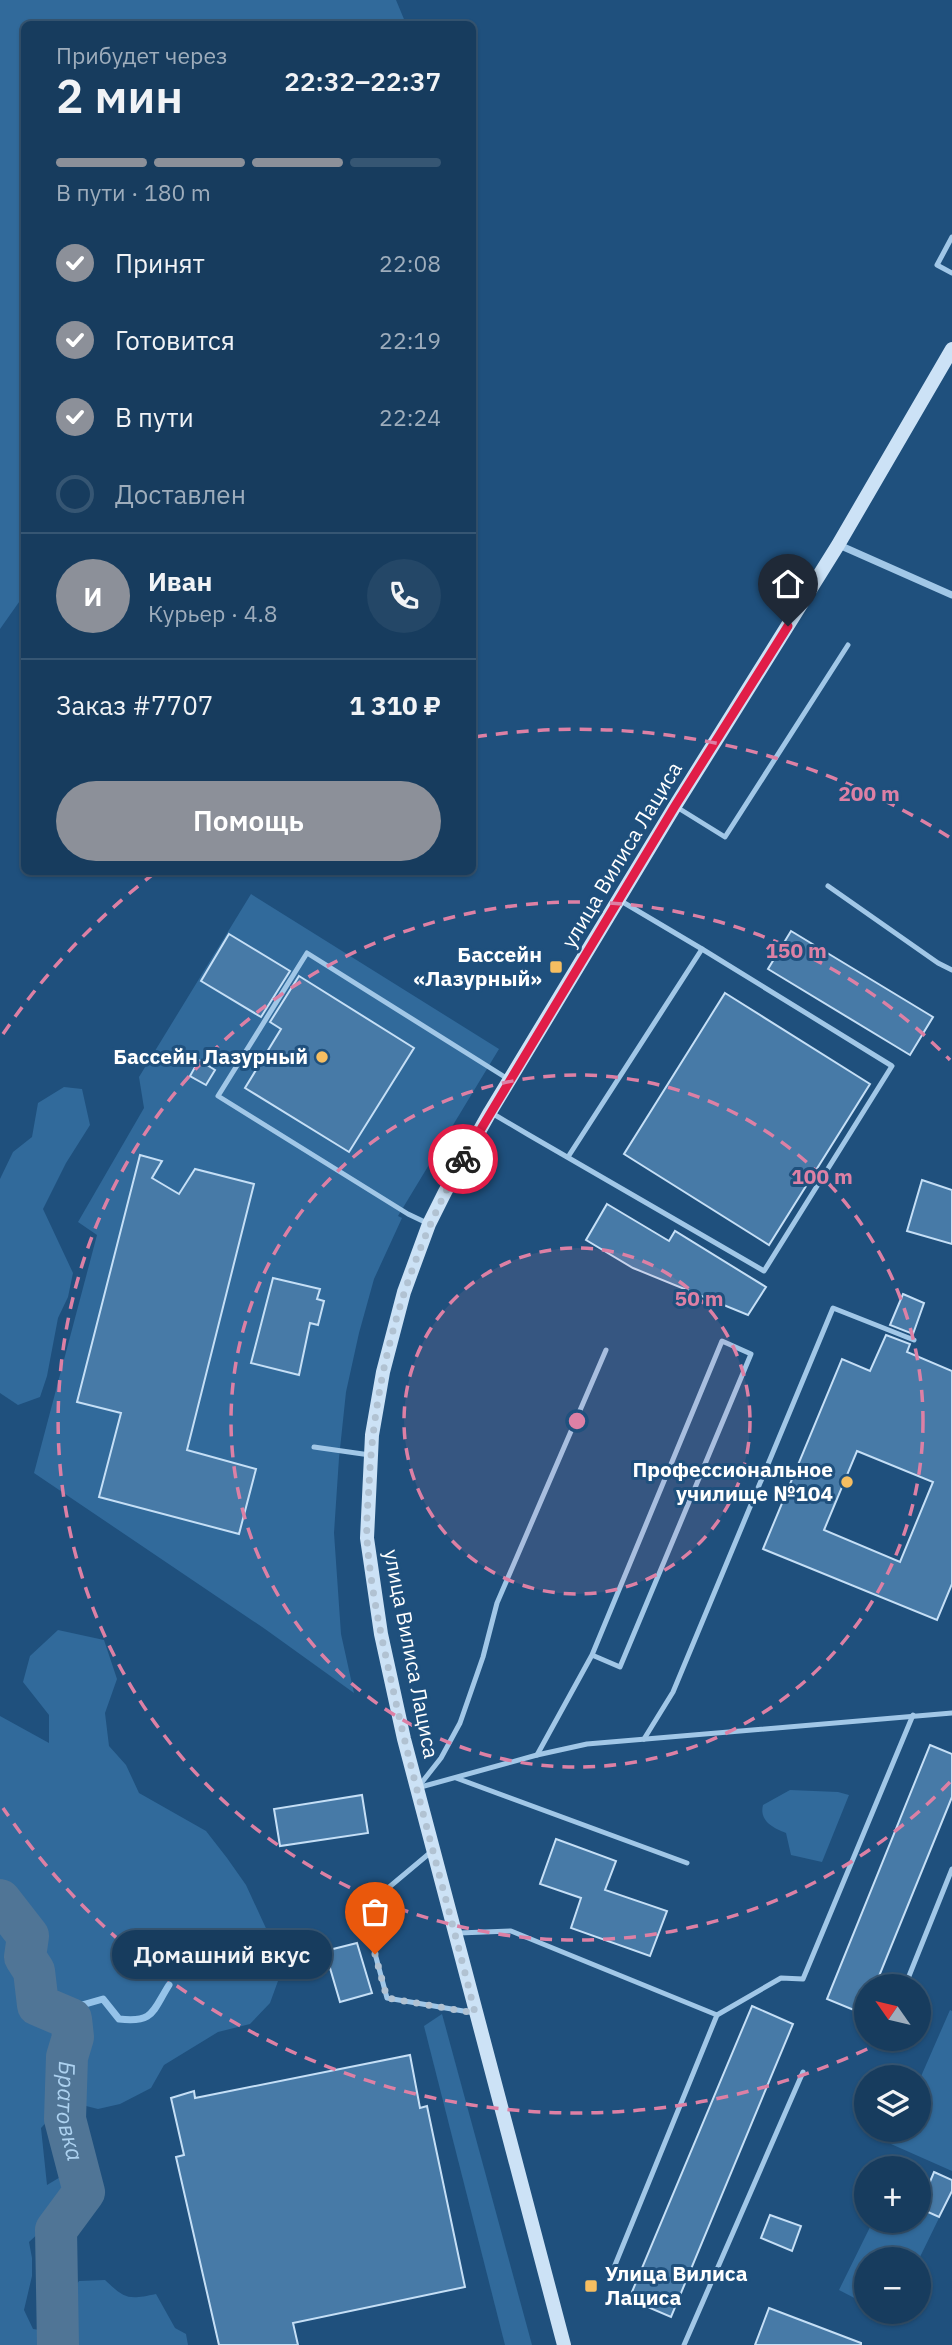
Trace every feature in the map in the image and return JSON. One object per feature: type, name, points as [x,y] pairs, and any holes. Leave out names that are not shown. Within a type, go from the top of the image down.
[{"type":"street","name":"улица Вилиса Лациса","points":[[564,2345],[404,1739],[381,1634],[367,1538],[372,1435],[387,1358],[404,1292],[429,1224],[490,1112],[675,806],[838,545],[952,349]]},
{"type":"street","points":[[838,545],[952,595]]},
{"type":"lane","points":[[952,237],[937,265],[952,273]]},
{"type":"lane","points":[[675,806],[725,837],[848,645]]},
{"type":"lane","points":[[828,886],[952,970]]},
{"type":"lane","points":[[490,1112],[764,1271],[892,1066],[619,900]]},
{"type":"lane","points":[[568,1157],[702,949]]},
{"type":"lane","points":[[429,1224],[408,1214],[218,1096],[307,953],[510,1080]]},
{"type":"lane","points":[[644,1739],[673,1692],[834,1308],[914,1340]]},
{"type":"lane","points":[[537,1755],[592,1655],[722,1341],[751,1354],[620,1667],[592,1655]]},
{"type":"lane","points":[[417,1788],[441,1759],[460,1723],[483,1657],[497,1603],[606,1350]]},
{"type":"lane","points":[[314,1447],[371,1455]]},
{"type":"lane","points":[[417,1788],[587,1744],[952,1713]]},
{"type":"lane","points":[[615,2265],[717,2015],[780,1978],[803,1979],[913,1715]]},
{"type":"lane","points":[[456,1778],[687,1863]]},
{"type":"lane","points":[[434,1850],[363,1909],[387,1998],[475,2013]]},
{"type":"lane","points":[[910,1974],[952,1869]]},
{"type":"lane","points":[[456,1933],[511,1931],[717,2015]]},
{"type":"lane","points":[[684,2345],[803,2073]]},
{"type":"shaded area","points":[[0,0],[396,0],[405,21],[21,21],[21,599],[0,629]]},
{"type":"shaded area","points":[[251,894],[499,1049],[398,1216],[402,1218],[374,1279],[359,1333],[346,1392],[334,1533],[341,1634],[354,1693],[265,1629],[34,1473],[97,1235],[78,1222],[144,1108],[139,1077]]},
{"type":"shaded area","points":[[64,1087],[82,1089],[90,1125],[66,1163],[43,1209],[73,1273],[68,1297],[58,1318],[47,1376],[40,1397],[18,1405],[0,1393],[0,1179],[13,1152],[32,1137],[38,1103]]},
{"type":"shaded area","points":[[58,1630],[104,1640],[117,1679],[105,1713],[109,1746],[126,1765],[139,1793],[206,1831],[246,1885],[276,1950],[278,1981],[270,2003],[250,2024],[218,2032],[164,2065],[151,2088],[120,2104],[98,2109],[66,2101],[41,2128],[47,2185],[62,2176],[84,2192],[29,2242],[32,2276],[24,2310],[33,2329],[47,2331],[56,2326],[66,2301],[79,2281],[105,2280],[127,2296],[156,2294],[175,2328],[186,2334],[188,2345],[0,2345],[0,1716],[49,1743],[49,1715],[23,1682],[30,1656]]},
{"type":"shaded area","points":[[790,1790],[849,1795],[822,1862],[791,1855],[786,1833],[765,1820],[763,1805]]},
{"type":"shaded area","points":[[950,2010],[952,2171],[931,2162],[931,2156],[918,2156],[891,2144],[931,2142],[931,2065],[926,2065]]},
{"type":"shaded area","points":[[442,2014],[532,2345],[505,2345],[424,2026]]},
{"type":"shaded area","points":[[931,2214],[939,2218],[925,2247],[860,2247],[867,2233],[931,2233]]},
{"type":"shaded area","points":[[854,2260],[854,2298],[839,2290]]},
{"type":"building","points":[[791,931],[933,1017],[910,1055],[768,969]]},
{"type":"building","points":[[229,934],[290,971],[261,1017],[201,981]]},
{"type":"building","points":[[299,976],[414,1048],[349,1152],[245,1088],[281,1029],[270,1022]]},
{"type":"building","points":[[725,993],[870,1084],[769,1245],[624,1154]]},
{"type":"building","points":[[199,1060],[215,1070],[206,1085],[190,1076]]},
{"type":"building","points":[[140,1155],[162,1161],[152,1178],[179,1194],[195,1169],[254,1184],[187,1450],[256,1469],[239,1534],[99,1497],[121,1413],[77,1402]]},
{"type":"building","points":[[922,1180],[952,1190],[952,1244],[907,1231]]},
{"type":"building","points":[[607,1204],[669,1241],[675,1231],[766,1287],[748,1315],[633,1268],[586,1240]]},
{"type":"building","points":[[273,1278],[320,1289],[317,1299],[324,1301],[318,1325],[310,1323],[299,1375],[251,1363]]},
{"type":"building","points":[[903,1294],[924,1303],[913,1334],[890,1325]]},
{"type":"building","points":[[886,1335],[910,1344],[907,1352],[952,1371],[952,1584],[937,1620],[763,1549],[842,1359],[870,1371]],"holes":[[[857,1451],[933,1482],[900,1562],[824,1530]]]},
{"type":"building","points":[[930,1745],[952,1754],[952,1797],[880,1974],[854,1974],[854,2010],[827,1999]]},
{"type":"building","points":[[362,1795],[368,1833],[280,1846],[274,1809]]},
{"type":"building","points":[[556,1839],[616,1861],[605,1890],[667,1911],[650,1956],[571,1928],[581,1898],[540,1884]]},
{"type":"building","points":[[357,1943],[372,1993],[340,2002],[325,1951]]},
{"type":"building","points":[[752,2006],[793,2024],[671,2317],[629,2299]]},
{"type":"building","points":[[410,2055],[420,2108],[427,2106],[465,2287],[293,2323],[298,2345],[219,2345],[176,2157],[184,2155],[171,2098],[194,2091],[195,2098]]},
{"type":"building","points":[[934,2172],[952,2180],[952,2191],[939,2217],[931,2213],[931,2179]]},
{"type":"building","points":[[770,2215],[801,2226],[792,2251],[761,2238]]},
{"type":"building","points":[[769,2308],[861,2343],[861,2345],[755,2345]]},
{"type":"waterway","name":"Братовка","points":[[0,1900],[28,1936],[25,1957],[34,1971],[38,2005],[71,2019],[73,2037],[67,2057],[65,2119],[84,2192],[56,2230],[58,2345]]},
{"type":"waterway","points":[[71,2019],[82,2005],[103,1999],[119,2019],[146,2017],[155,2009],[169,1985]]},
{"type":"way so far","points":[[375,1954],[387,1998],[475,2013],[404,1739],[381,1634],[367,1538],[372,1435],[383,1372],[404,1292],[429,1224],[463,1159]]},
{"type":"place","name":"Бассейн «Лазурный»","points":[[556,967]]},
{"type":"place","name":"Бассейн Лазурный","points":[[322,1057]]},
{"type":"place","name":"Профессиональное училище №104","points":[[847,1482]]},
{"type":"place","name":"Домашний вкус","points":[[375,1954]]},
{"type":"place","name":"Улица Вилиса Лациса","points":[[591,2286]]},
{"type":"route","points":[[463,1159],[675,806],[788,626]]}]
